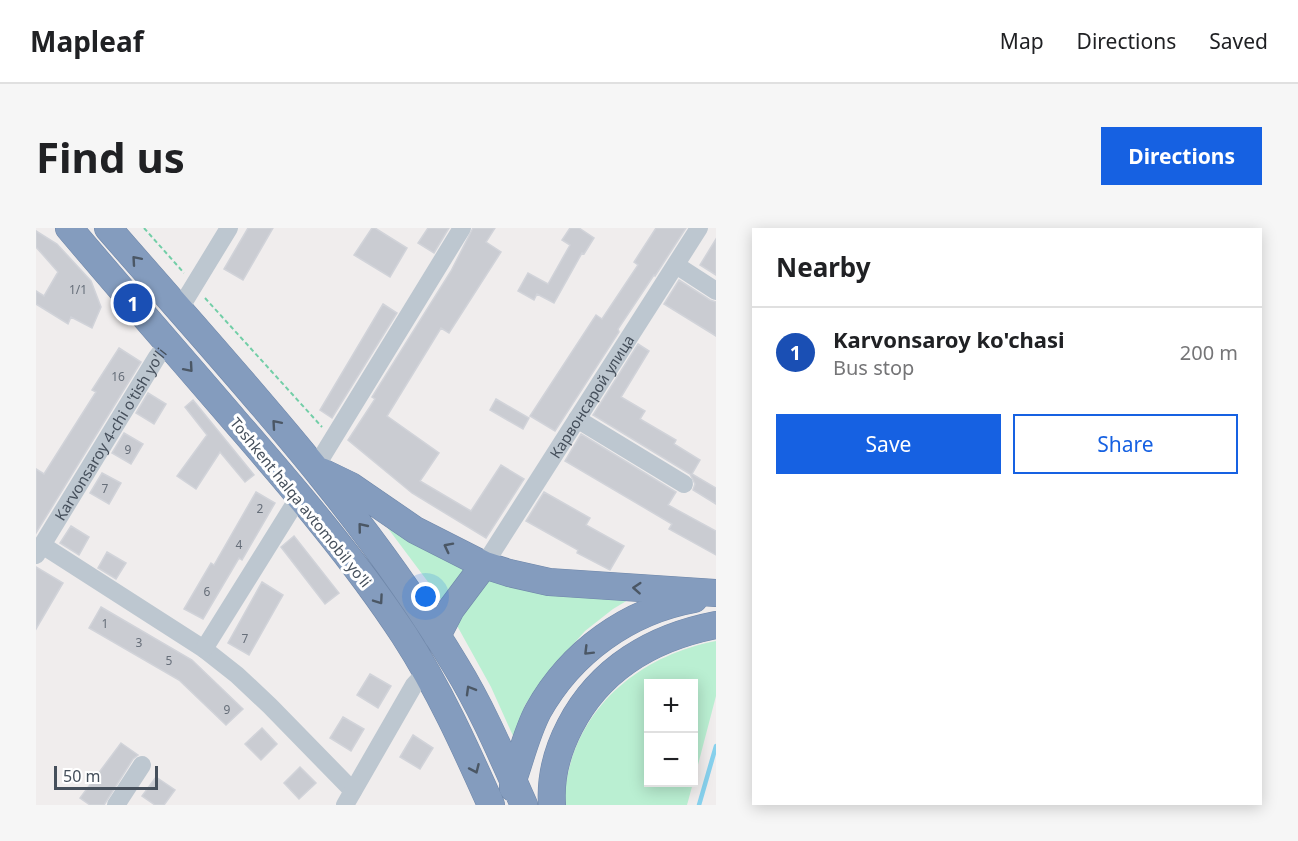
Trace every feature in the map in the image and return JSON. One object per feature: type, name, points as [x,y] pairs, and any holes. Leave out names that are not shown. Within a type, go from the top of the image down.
[{"type":"highway","name":"Toshkent halqa avtomobil yo'li","points":[[69,228],[302,498],[356,566],[405,636],[426,672],[450,715],[491,805]]},
{"type":"highway","name":"Toshkent halqa avtomobil yo'li","points":[[108,228],[315,468],[378,546],[475,698],[512,793],[524,805]]},
{"type":"highway","points":[[315,468],[351,486],[415,530],[484,565],[509,573],[549,582],[716,594]]},
{"type":"highway","points":[[437,636],[451,609],[484,565]]},
{"type":"highway","points":[[512,793],[538,712],[561,680],[595,643],[619,626],[644,613],[672,603],[716,594]]},
{"type":"highway","points":[[552,805],[553,774],[558,753],[586,698],[621,663],[658,643],[716,626]]},
{"type":"street","points":[[179,310],[229,228]]},
{"type":"street","points":[[315,468],[462,228]]},
{"type":"street","name":"Карвонсарой улица","points":[[484,565],[699,228]]},
{"type":"street","points":[[676,265],[716,291]]},
{"type":"street","name":"Karvonsaroy 4-chi o'tish yo'li","points":[[39,550],[157,357],[168,343]]},
{"type":"street","points":[[577,419],[684,484]]},
{"type":"street","points":[[204,650],[286,517],[302,498]]},
{"type":"street","points":[[39,550],[204,650],[237,675],[270,706],[349,798],[414,685],[426,672]]},
{"type":"street","points":[[116,805],[142,765]]},
{"type":"path","points":[[144,228],[206,300],[333,439]]},
{"type":"green space","points":[[378,515],[467,569],[443,602]]},
{"type":"green space","points":[[491,578],[628,600],[585,631],[554,666],[525,705],[514,738],[491,687],[455,622]]},
{"type":"green space","points":[[716,641],[716,696],[698,765],[698,679],[644,679],[644,787],[692,787],[687,805],[564,805],[568,773],[577,744],[591,719],[610,696],[632,677],[657,661],[685,649]]},
{"type":"building","points":[[248,228],[273,228],[243,280],[224,269]]},
{"type":"building","points":[[372,228],[407,248],[390,277],[354,255]]},
{"type":"building","points":[[428,228],[449,228],[434,253],[418,243]]},
{"type":"building","points":[[473,228],[495,228],[486,242],[501,252],[449,333],[441,328],[387,416],[439,453],[420,481],[471,511],[501,465],[524,479],[486,538],[412,493],[348,440],[375,399],[372,397],[451,271]]},
{"type":"building","points":[[570,228],[579,228],[594,238],[584,254],[582,253],[554,303],[537,294],[534,300],[518,291],[528,273],[548,284],[570,245],[562,240]]},
{"type":"building","points":[[656,228],[686,228],[618,329],[619,332],[555,431],[530,416],[596,315],[602,319],[638,265],[634,262]]},
{"type":"building","points":[[36,231],[57,244],[91,281],[101,307],[92,328],[71,317],[68,324],[36,304],[36,291],[44,296],[58,272],[36,247]]},
{"type":"building","points":[[716,239],[716,275],[700,265]]},
{"type":"building","points":[[679,280],[716,302],[716,336],[664,304]]},
{"type":"building","points":[[383,304],[397,313],[332,418],[320,410]]},
{"type":"building","points":[[638,344],[649,351],[621,397],[645,411],[640,419],[676,440],[674,444],[700,460],[692,474],[716,488],[716,504],[693,490],[695,484],[690,474],[593,415]]},
{"type":"building","points":[[119,348],[141,362],[36,533],[36,469],[44,474],[96,392],[92,390]]},
{"type":"building","points":[[148,393],[166,404],[154,424],[136,413]]},
{"type":"building","points":[[496,399],[529,418],[523,429],[490,410]]},
{"type":"building","points":[[193,400],[254,475],[245,482],[220,452],[196,489],[177,476],[207,435],[185,407]]},
{"type":"building","points":[[124,433],[143,444],[131,464],[112,453]]},
{"type":"building","points":[[581,434],[676,492],[668,505],[716,531],[716,555],[669,529],[672,524],[565,461]]},
{"type":"building","points":[[102,473],[121,483],[109,504],[90,493]]},
{"type":"building","points":[[256,492],[275,503],[242,560],[239,558],[203,619],[184,609],[211,563],[214,565]]},
{"type":"building","points":[[544,492],[590,518],[586,525],[624,546],[610,570],[577,553],[578,550],[526,521]]},
{"type":"building","points":[[71,526],[89,537],[79,555],[60,543]]},
{"type":"building","points":[[294,536],[339,593],[325,604],[281,547]]},
{"type":"building","points":[[107,552],[126,563],[116,579],[98,568]]},
{"type":"building","points":[[36,567],[63,583],[36,629]]},
{"type":"building","points":[[262,582],[283,595],[249,655],[228,643]]},
{"type":"building","points":[[101,607],[192,660],[243,709],[226,725],[179,680],[89,628]]},
{"type":"building","points":[[370,674],[391,686],[378,708],[357,695]]},
{"type":"building","points":[[343,717],[364,729],[351,751],[330,738]]},
{"type":"building","points":[[262,728],[277,744],[261,760],[245,744]]},
{"type":"building","points":[[413,735],[433,748],[420,769],[400,757]]},
{"type":"building","points":[[121,743],[138,755],[133,759],[104,805],[90,805],[80,798]]},
{"type":"building","points":[[300,767],[316,783],[299,799],[284,783]]},
{"type":"building","points":[[156,777],[175,790],[164,805],[155,805],[142,796]]},
{"type":"waterway","points":[[699,805],[716,746]]},
{"type":"place","name":"Karvonsaroy ko'chasi","points":[[133,303]]}]
